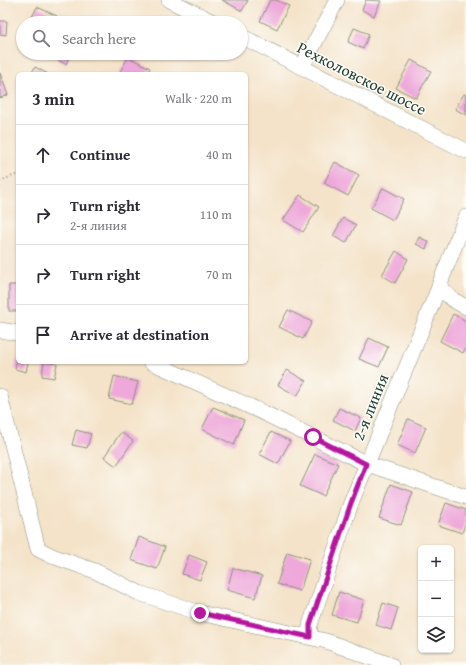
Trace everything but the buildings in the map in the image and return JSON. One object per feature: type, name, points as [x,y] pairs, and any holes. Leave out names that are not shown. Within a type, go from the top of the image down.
[{"type":"street","points":[[169,0],[201,16]]},
{"type":"street","points":[[302,67],[337,0]]},
{"type":"street","name":"Рехколовское шоссе","points":[[248,40],[466,151]]},
{"type":"street","name":"2-я линия","points":[[310,637],[310,625],[313,615],[351,503],[439,288],[466,217]]},
{"type":"street","points":[[439,288],[453,300],[466,307]]},
{"type":"street","points":[[0,330],[16,333]]},
{"type":"street","points":[[155,364],[262,412],[366,464],[466,497]]},
{"type":"street","points":[[0,396],[38,549],[52,556],[95,571],[139,593],[200,613],[326,641],[391,665]]},
{"type":"path","points":[[0,181],[16,175]]},
{"type":"route","points":[[200,613],[310,637],[310,625],[351,503],[366,464],[313,437]]}]
